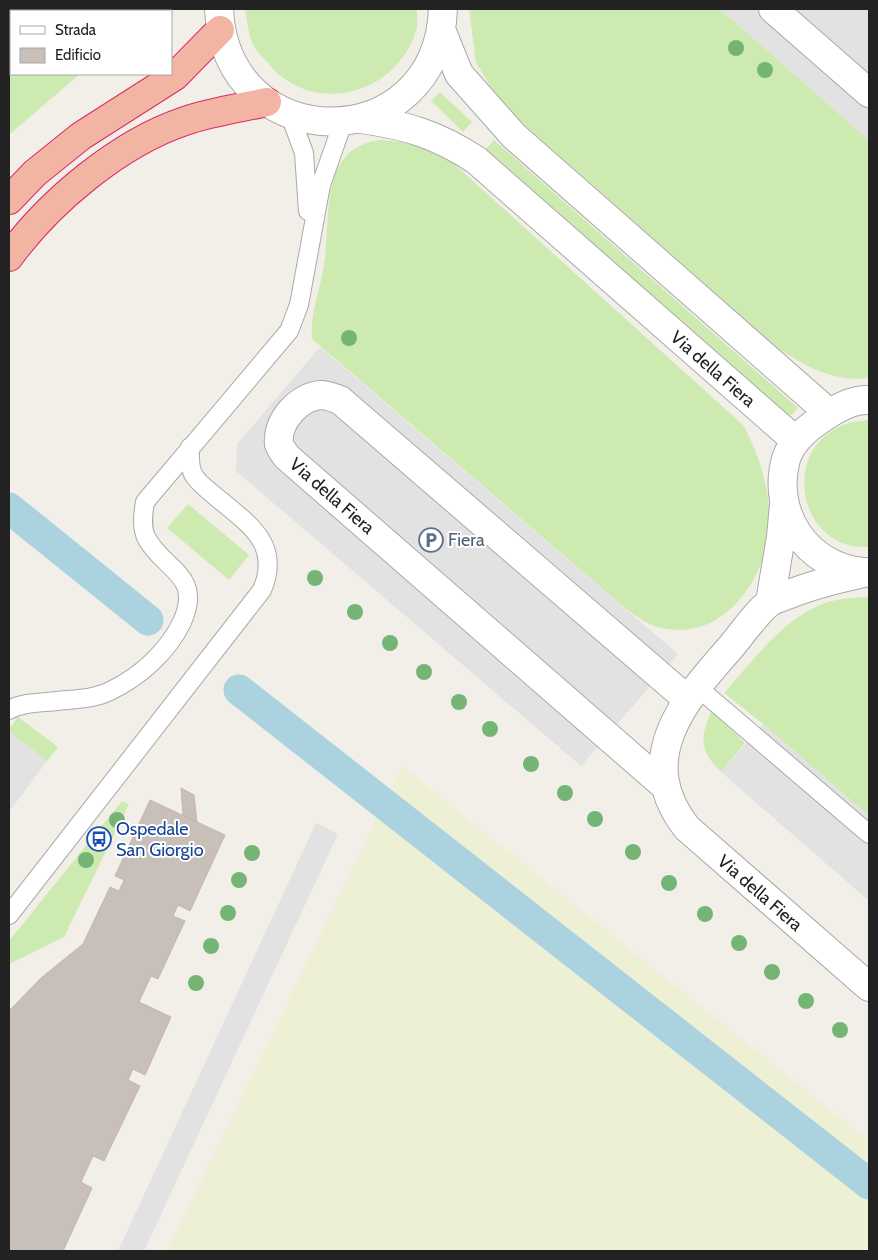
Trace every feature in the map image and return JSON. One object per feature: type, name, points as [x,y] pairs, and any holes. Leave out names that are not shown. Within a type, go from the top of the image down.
[{"type":"highway","points":[[9,200],[35,173],[81,136],[175,76],[220,19]]},
{"type":"highway","points":[[9,257],[60,199],[102,166],[154,134],[186,120],[278,108]]},
{"type":"street","points":[[773,9],[869,93]]},
{"type":"street","name":"Via della Fiera","points":[[220,19],[229,58],[245,82],[278,108],[316,122],[352,120],[395,124],[425,132],[455,146],[476,160],[796,441]]},
{"type":"street","name":"Via della Fiera","points":[[352,120],[390,106],[414,87],[432,61],[443,20]]},
{"type":"street","name":"Via della Fiera","points":[[443,20],[459,74],[514,136],[829,413]]},
{"type":"street","name":"Via della Fiera","points":[[666,787],[287,457],[279,445],[280,434],[293,409],[305,399],[321,395],[340,400],[692,693]]},
{"type":"street","name":"Via della Fiera","points":[[770,602],[781,537],[784,504],[782,485],[787,458],[804,431],[829,413],[845,404],[869,400]]},
{"type":"street","name":"Via della Fiera","points":[[784,504],[795,530],[808,549],[827,561],[850,571],[869,572]]},
{"type":"street","name":"Via della Fiera","points":[[869,572],[815,583],[770,602],[692,693],[671,728],[665,760],[666,787],[677,816],[696,837],[869,987]]},
{"type":"lane","points":[[278,108],[304,153],[308,246]]},
{"type":"lane","points":[[9,710],[28,704],[89,698],[112,691],[137,675],[165,650],[182,622],[187,606],[187,588],[181,575],[147,540],[142,516],[145,502],[289,331],[299,305],[320,185],[352,120]]},
{"type":"lane","points":[[9,915],[262,590],[267,579],[270,566],[267,551],[259,535],[201,484],[193,473],[190,447]]},
{"type":"lane","name":"Via della Fiera","points":[[692,693],[869,834]]},
{"type":"green space","points":[[9,9],[156,9],[10,10],[10,75],[79,75],[9,135]]},
{"type":"green space","points":[[245,9],[417,9],[417,26],[406,53],[390,71],[372,84],[351,92],[328,94],[306,90],[286,80],[268,63],[253,45]]},
{"type":"green space","points":[[469,9],[720,9],[869,140],[869,378],[844,378],[821,372],[778,348],[520,121],[500,102],[476,63]]},
{"type":"green space","points":[[440,92],[472,122],[463,132],[431,101]]},
{"type":"green space","points":[[382,140],[415,144],[453,163],[743,425],[755,451],[764,480],[769,510],[768,539],[763,560],[754,579],[742,597],[728,611],[711,622],[692,629],[671,630],[649,624],[640,619],[312,339],[314,310],[324,264],[329,206],[337,170],[347,155],[361,145]]},
{"type":"green space","points":[[494,140],[798,408],[788,418],[484,151]]},
{"type":"green space","points":[[869,420],[869,547],[845,544],[826,533],[812,516],[805,496],[805,474],[811,453],[825,436],[846,424]]},
{"type":"green space","points":[[188,504],[249,555],[229,580],[167,528]]},
{"type":"green space","points":[[869,597],[869,816],[763,724],[724,693],[779,632],[806,612],[832,601]]},
{"type":"green space","points":[[712,711],[745,743],[721,772],[705,750],[705,729]]},
{"type":"green space","points":[[18,717],[58,747],[47,761],[9,732],[9,729]]},
{"type":"green space","points":[[402,766],[869,1141],[869,1251],[167,1251]]},
{"type":"green space","points":[[122,801],[129,804],[64,937],[9,964],[9,941]]},
{"type":"shaded area","points":[[720,9],[869,9],[869,140]]},
{"type":"shaded area","name":"Fiera","points":[[320,347],[678,654],[581,766],[236,471],[237,444]]},
{"type":"shaded area","points":[[763,724],[869,816],[869,901],[721,772]]},
{"type":"shaded area","points":[[9,732],[47,761],[9,812]]},
{"type":"shaded area","points":[[316,823],[338,834],[144,1251],[118,1251]]},
{"type":"building","points":[[181,788],[194,795],[197,822],[183,815]]},
{"type":"building","points":[[150,800],[225,835],[190,911],[178,905],[173,916],[185,921],[158,979],[151,976],[139,1002],[171,1017],[145,1075],[133,1069],[128,1080],[140,1086],[104,1161],[93,1156],[81,1182],[92,1188],[63,1251],[9,1251],[9,1011],[41,978],[83,944],[110,887],[119,891],[124,880],[115,876]]},
{"type":"waterway","points":[[9,508],[148,620]]},
{"type":"waterway","points":[[239,690],[869,1184]]},
{"type":"place","name":"Fiera","points":[[431,540]]},
{"type":"place","name":"Ospedale San Giorgio","points":[[99,839]]}]
